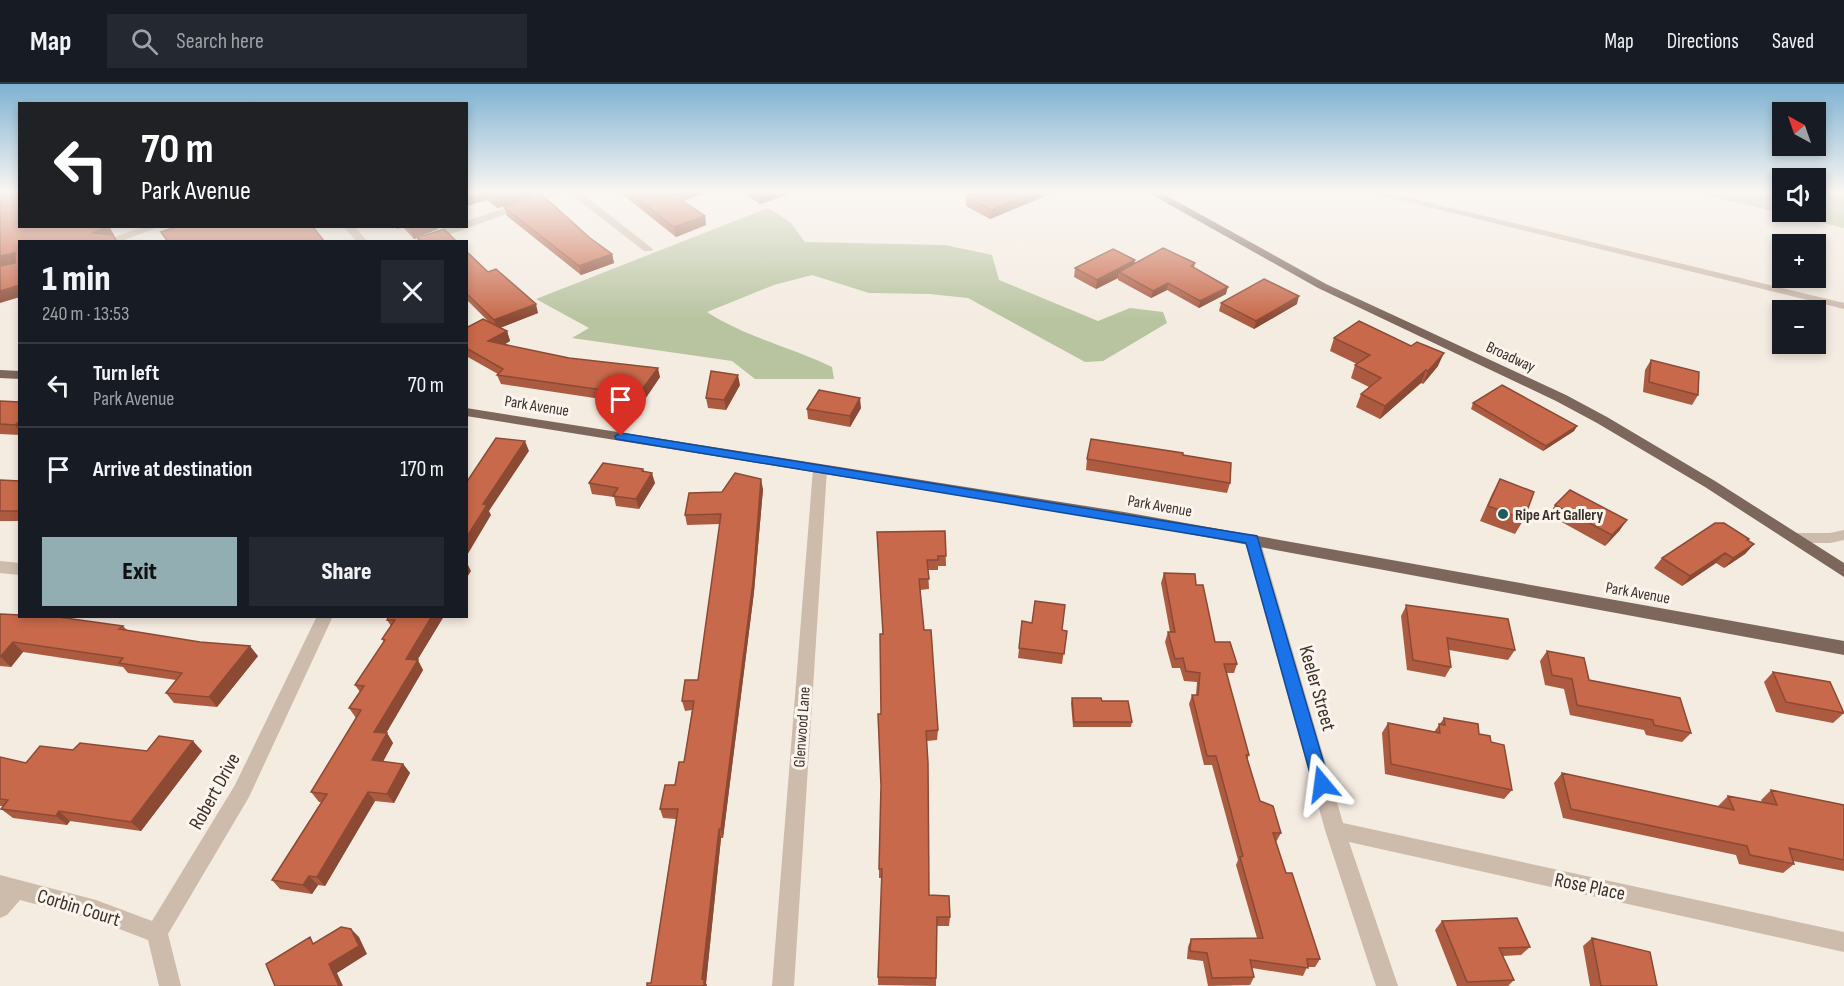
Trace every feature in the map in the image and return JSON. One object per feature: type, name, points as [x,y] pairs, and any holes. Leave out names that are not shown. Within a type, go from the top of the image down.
[{"type":"main road","name":"Broadway","points":[[1229,234],[1322,286],[1561,398],[1602,420],[1795,537],[1843,569]]},
{"type":"main road","points":[[0,374],[18,375]]},
{"type":"main road","name":"Park Avenue","points":[[468,412],[1252,539],[1844,648]]},
{"type":"street","points":[[112,240],[132,234]]},
{"type":"street","points":[[423,240],[439,234]]},
{"type":"street","points":[[628,234],[648,249]]},
{"type":"street","points":[[1546,234],[1844,306]]},
{"type":"street","name":"Glenwood Lane","points":[[783,986],[820,469]]},
{"type":"street","points":[[1795,537],[1830,538],[1844,535]]},
{"type":"street","name":"Keeler Street","points":[[1252,539],[1335,830],[1387,986]]},
{"type":"street","points":[[0,567],[18,569]]},
{"type":"street","name":"Robert Drive","points":[[157,933],[242,791],[324,618]]},
{"type":"street","name":"Rose Place","points":[[1335,830],[1844,942]]},
{"type":"street","points":[[0,908],[8,886]]},
{"type":"street","name":"Corbin Court","points":[[8,886],[96,909],[157,933]]},
{"type":"street","points":[[157,933],[170,986]]},
{"type":"green space","points":[[701,234],[799,234],[805,242],[945,245],[992,255],[999,280],[1098,321],[1130,308],[1163,312],[1167,323],[1103,361],[1085,362],[968,298],[929,294],[869,293],[812,275],[774,285],[707,312],[752,335],[832,367],[834,379],[755,379],[732,361],[572,338],[589,328],[536,299]]},
{"type":"building","points":[[0,234],[104,234],[113,235],[116,240],[18,240],[18,286],[0,291],[0,266],[15,263],[15,253],[0,256]]},
{"type":"building","points":[[162,234],[319,234],[323,240],[167,240]]},
{"type":"building","points":[[449,234],[455,240],[420,240],[416,236]]},
{"type":"building","points":[[538,234],[586,234],[612,254],[579,266]]},
{"type":"building","points":[[1163,248],[1195,263],[1191,266],[1228,287],[1200,301],[1168,283],[1153,291],[1119,272]]},
{"type":"building","points":[[1113,249],[1135,260],[1097,280],[1075,268]]},
{"type":"building","points":[[468,253],[488,272],[496,269],[536,304],[494,320],[468,295]]},
{"type":"building","points":[[1264,279],[1299,296],[1256,321],[1221,303]]},
{"type":"building","points":[[483,319],[507,331],[488,341],[569,358],[658,368],[638,395],[497,375],[503,369],[468,349],[468,327]]},
{"type":"building","points":[[1359,321],[1411,346],[1417,342],[1444,353],[1428,371],[1426,370],[1385,406],[1361,394],[1381,378],[1355,365],[1370,355],[1334,338]]},
{"type":"building","points":[[1651,360],[1699,372],[1698,395],[1649,382]]},
{"type":"building","points":[[711,371],[738,375],[724,400],[706,398]]},
{"type":"building","points":[[1502,385],[1577,426],[1546,446],[1473,403]]},
{"type":"building","points":[[819,390],[860,398],[850,416],[807,409]]},
{"type":"building","points":[[0,401],[18,402],[18,423],[15,425],[0,424]]},
{"type":"building","points":[[496,438],[525,441],[483,504],[487,505],[468,535],[468,480]]},
{"type":"building","points":[[1091,439],[1231,463],[1230,483],[1087,459]]},
{"type":"building","points":[[603,463],[643,469],[642,471],[652,473],[636,499],[613,496],[618,488],[589,483]]},
{"type":"building","points":[[735,473],[761,479],[753,582],[721,829],[719,829],[702,979],[704,978],[704,986],[647,986],[647,983],[651,983],[678,809],[660,809],[665,785],[675,785],[679,762],[684,762],[694,701],[682,701],[685,680],[698,680],[721,514],[685,515],[689,493],[722,492]]},
{"type":"building","points":[[1500,479],[1534,492],[1524,519],[1488,506]]},
{"type":"building","points":[[0,480],[18,481],[18,511],[0,511]]},
{"type":"building","points":[[1570,490],[1627,520],[1612,535],[1555,505]]},
{"type":"building","points":[[1715,523],[1724,523],[1754,544],[1733,558],[1725,553],[1690,576],[1662,558]]},
{"type":"building","points":[[945,531],[946,556],[938,556],[938,560],[927,560],[929,579],[919,579],[924,630],[931,630],[938,730],[926,731],[929,895],[949,896],[950,917],[937,917],[936,978],[878,977],[882,869],[879,869],[881,786],[878,714],[881,714],[880,634],[883,634],[877,532]]},
{"type":"building","points":[[1164,573],[1195,574],[1196,585],[1203,585],[1215,642],[1230,642],[1237,664],[1224,664],[1249,755],[1246,755],[1260,801],[1273,806],[1281,833],[1273,833],[1286,873],[1292,873],[1320,959],[1307,959],[1308,968],[1250,960],[1254,977],[1212,978],[1207,953],[1190,951],[1191,939],[1263,938],[1240,857],[1243,856],[1216,756],[1207,756],[1192,695],[1198,695],[1200,673],[1186,671],[1183,658],[1175,659],[1168,632],[1175,632]]},
{"type":"building","points":[[1035,601],[1065,605],[1062,630],[1067,631],[1064,654],[1019,648],[1022,621],[1032,623]]},
{"type":"building","points":[[1406,605],[1508,619],[1515,650],[1447,638],[1451,667],[1413,660]]},
{"type":"building","points":[[0,614],[18,615],[18,618],[65,618],[123,626],[119,629],[200,642],[250,646],[209,697],[166,693],[182,673],[119,663],[123,658],[13,642],[0,657]]},
{"type":"building","points":[[388,618],[431,618],[406,659],[418,660],[374,732],[387,733],[372,760],[403,764],[387,794],[368,792],[317,877],[309,876],[303,885],[272,880],[327,794],[311,792],[361,710],[349,708],[364,686],[355,685],[385,640],[382,639],[395,620],[387,620]]},
{"type":"building","points":[[1547,651],[1584,658],[1589,680],[1680,698],[1691,733],[1654,725],[1653,720],[1577,705],[1572,679],[1552,675]]},
{"type":"building","points":[[1773,672],[1830,682],[1844,713],[1786,702]]},
{"type":"building","points":[[1072,698],[1128,701],[1132,722],[1074,722]]},
{"type":"building","points":[[1444,718],[1478,724],[1479,734],[1490,736],[1491,742],[1504,745],[1512,790],[1391,764],[1388,723],[1440,733],[1439,724],[1445,725]]},
{"type":"building","points":[[159,736],[193,741],[131,822],[59,811],[56,816],[1,809],[8,800],[0,799],[0,757],[26,763],[40,746],[73,750],[80,743],[147,751]]},
{"type":"building","points":[[1562,773],[1734,810],[1728,796],[1777,805],[1771,790],[1844,805],[1844,860],[1789,848],[1794,864],[1750,855],[1747,846],[1571,809]]},
{"type":"building","points":[[1517,918],[1530,947],[1499,948],[1514,980],[1467,982],[1442,921]]},
{"type":"building","points":[[341,927],[351,929],[359,946],[329,964],[339,986],[275,986],[266,964],[310,937],[313,944]]},
{"type":"building","points":[[1592,938],[1650,952],[1657,986],[1601,986]]},
{"type":"place","name":"Ripe Art Gallery","points":[[1503,514]]},
{"type":"route","points":[[621,436],[1252,539],[1322,784]]}]
